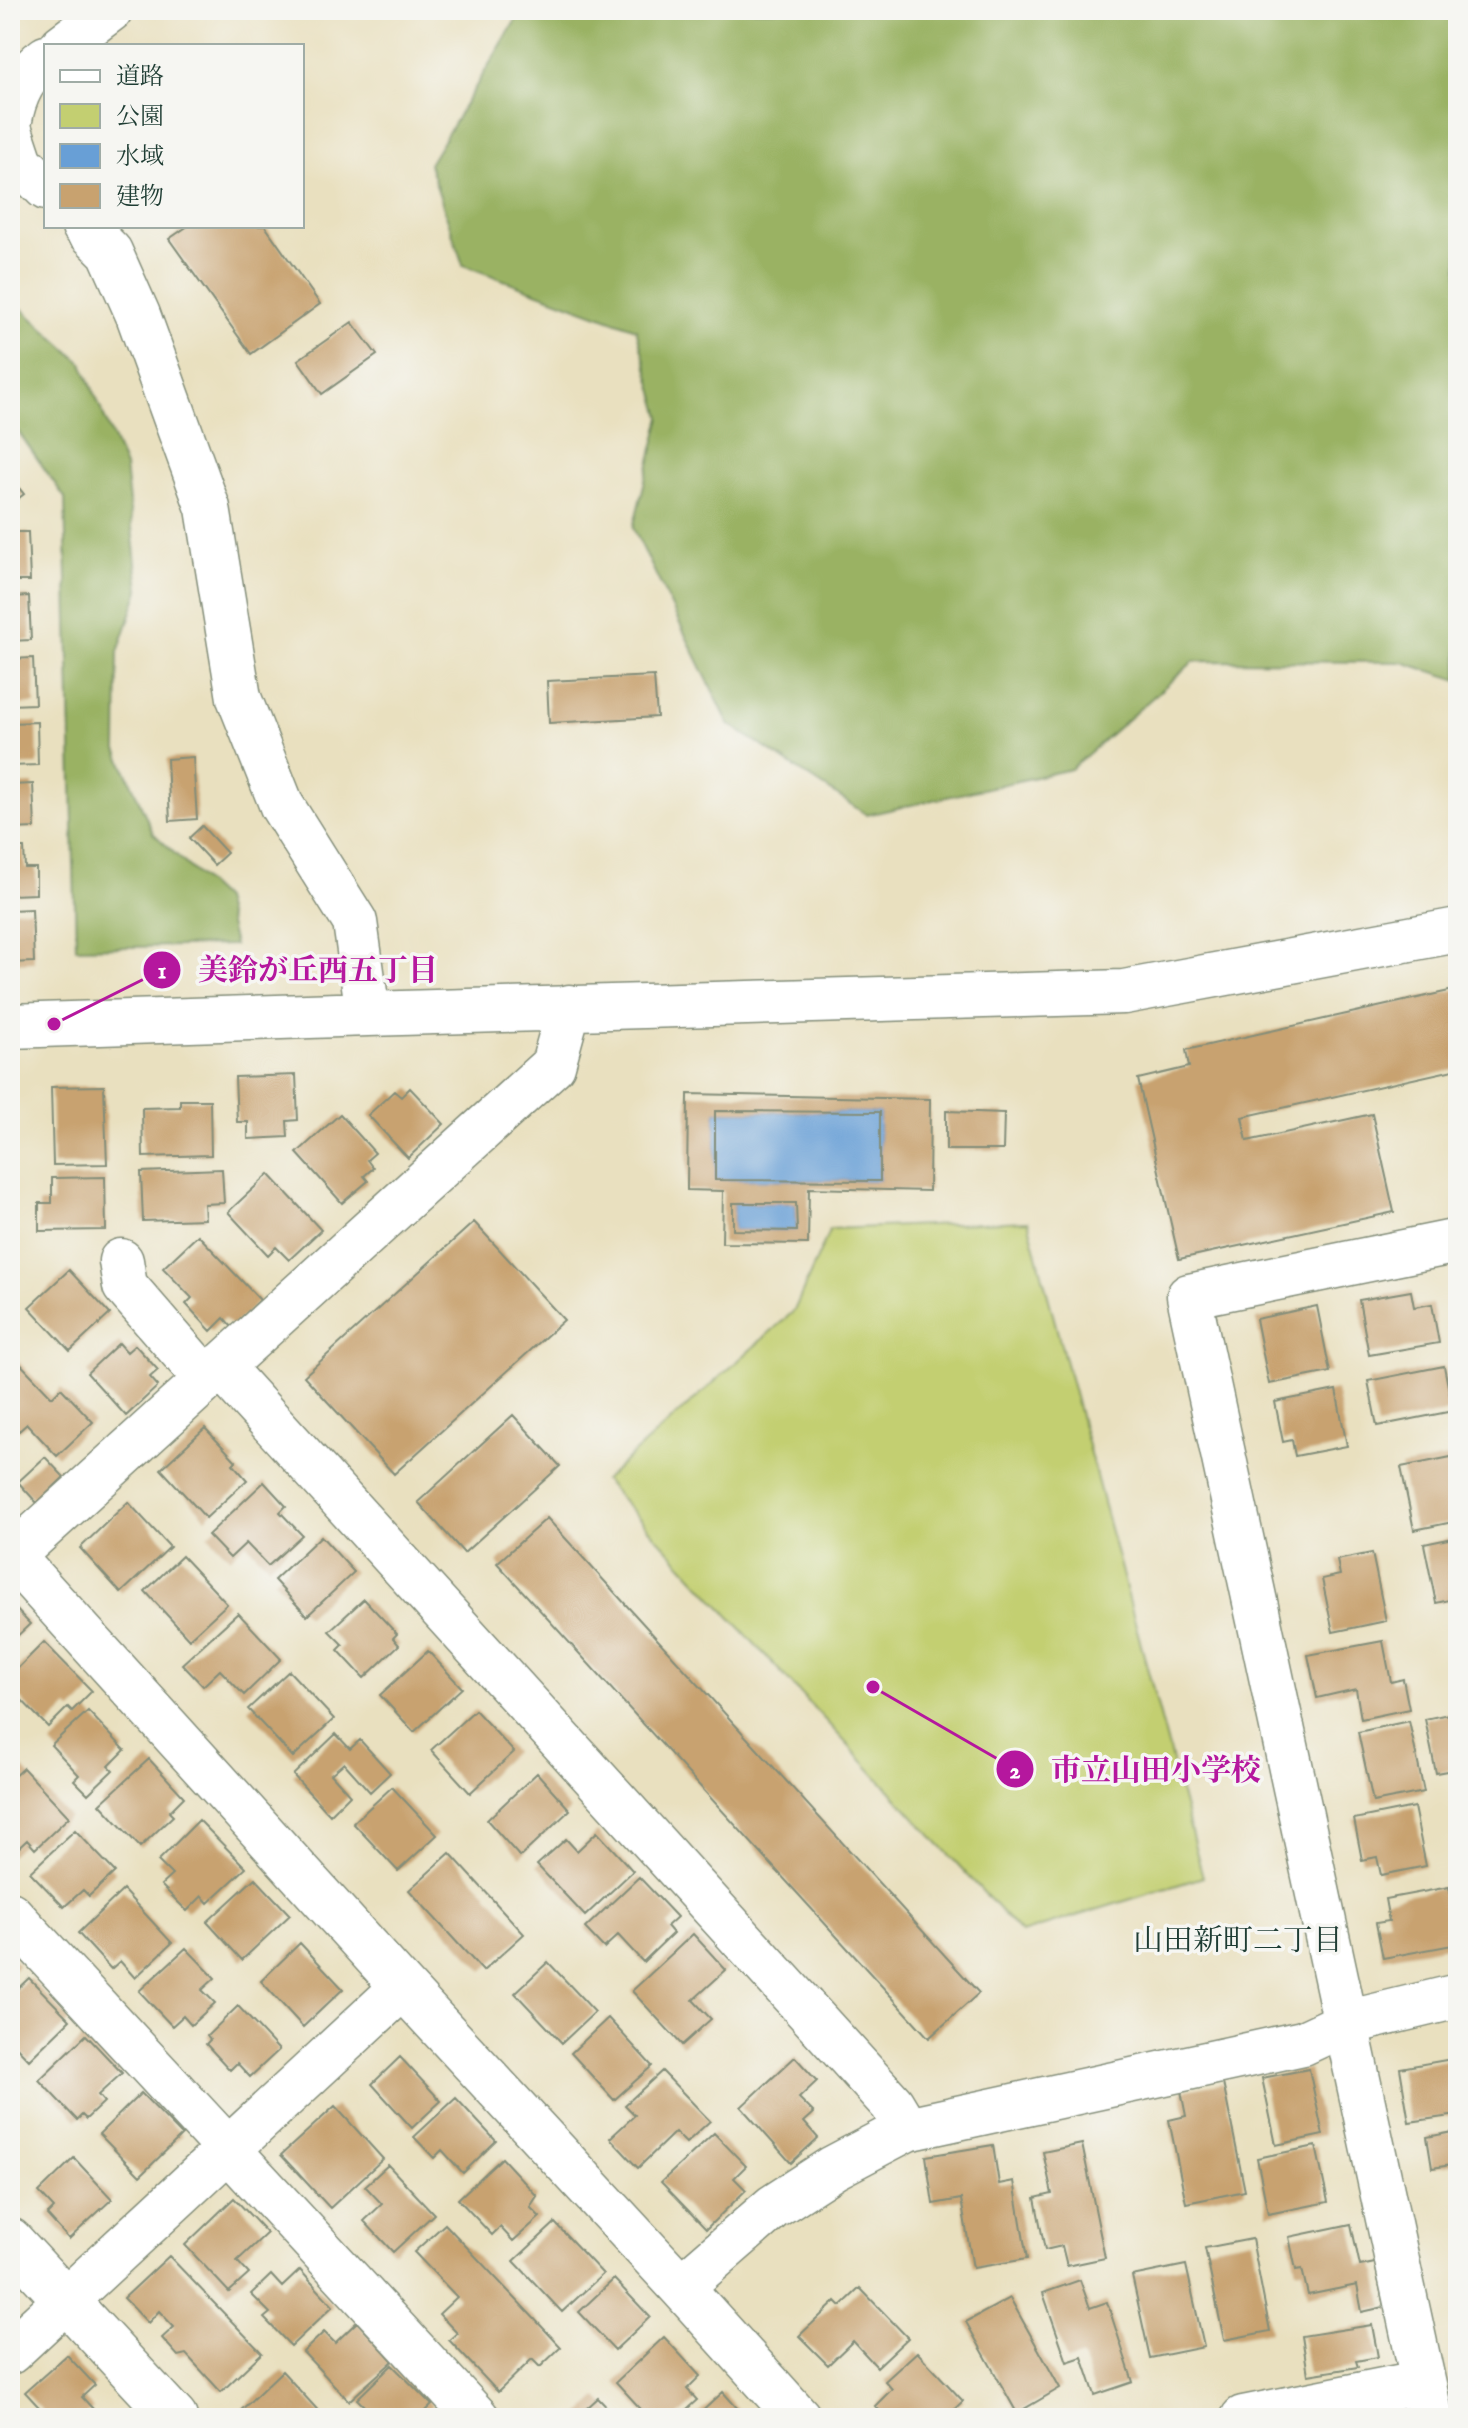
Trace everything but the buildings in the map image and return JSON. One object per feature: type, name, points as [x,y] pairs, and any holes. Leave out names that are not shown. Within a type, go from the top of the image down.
[{"type":"street","points":[[65,44],[110,10]]},
{"type":"street","points":[[10,120],[14,97],[37,64],[44,59]]},
{"type":"street","points":[[10,130],[21,163],[44,186]]},
{"type":"street","points":[[86,228],[110,252],[138,315],[208,508],[239,698],[282,806],[355,922],[368,1014]]},
{"type":"street","points":[[10,1026],[1124,992],[1458,930]]},
{"type":"street","points":[[569,1007],[553,1065],[11,1555],[799,2418]]},
{"type":"street","points":[[1243,2418],[1427,2400],[1189,1296],[1456,1251]]},
{"type":"street","points":[[121,1261],[125,1286],[213,1372],[881,2092],[907,2129]]},
{"type":"street","points":[[10,1914],[477,2418]]},
{"type":"street","points":[[10,2352],[403,1987]]},
{"type":"street","points":[[681,2287],[773,2207],[833,2168],[907,2129],[1303,2043],[1346,2023],[1458,1996]]},
{"type":"street","points":[[10,2240],[175,2418]]},
{"type":"green space","points":[[522,10],[1458,10],[1458,680],[1402,662],[1194,661],[1071,769],[867,815],[729,724],[633,528],[661,417],[636,329],[463,265],[429,164]]},
{"type":"green space","points":[[10,298],[82,363],[125,467],[139,590],[118,652],[117,750],[153,833],[223,899],[234,945],[76,948],[65,498],[10,420]]},
{"type":"green space","points":[[1028,1221],[1203,1877],[1021,1933],[604,1480],[794,1311],[830,1229]]},
{"type":"water","points":[[715,1111],[880,1112],[880,1181],[715,1180]]},
{"type":"water","points":[[733,1203],[796,1203],[797,1231],[733,1230]]},
{"type":"place","name":"美鈴が丘西五丁目","points":[[54,1024]]},
{"type":"place","name":"市立山田小学校","points":[[873,1687]]},
{"type":"district","name":"山田新町二丁目","points":[[1238,1942]]}]
